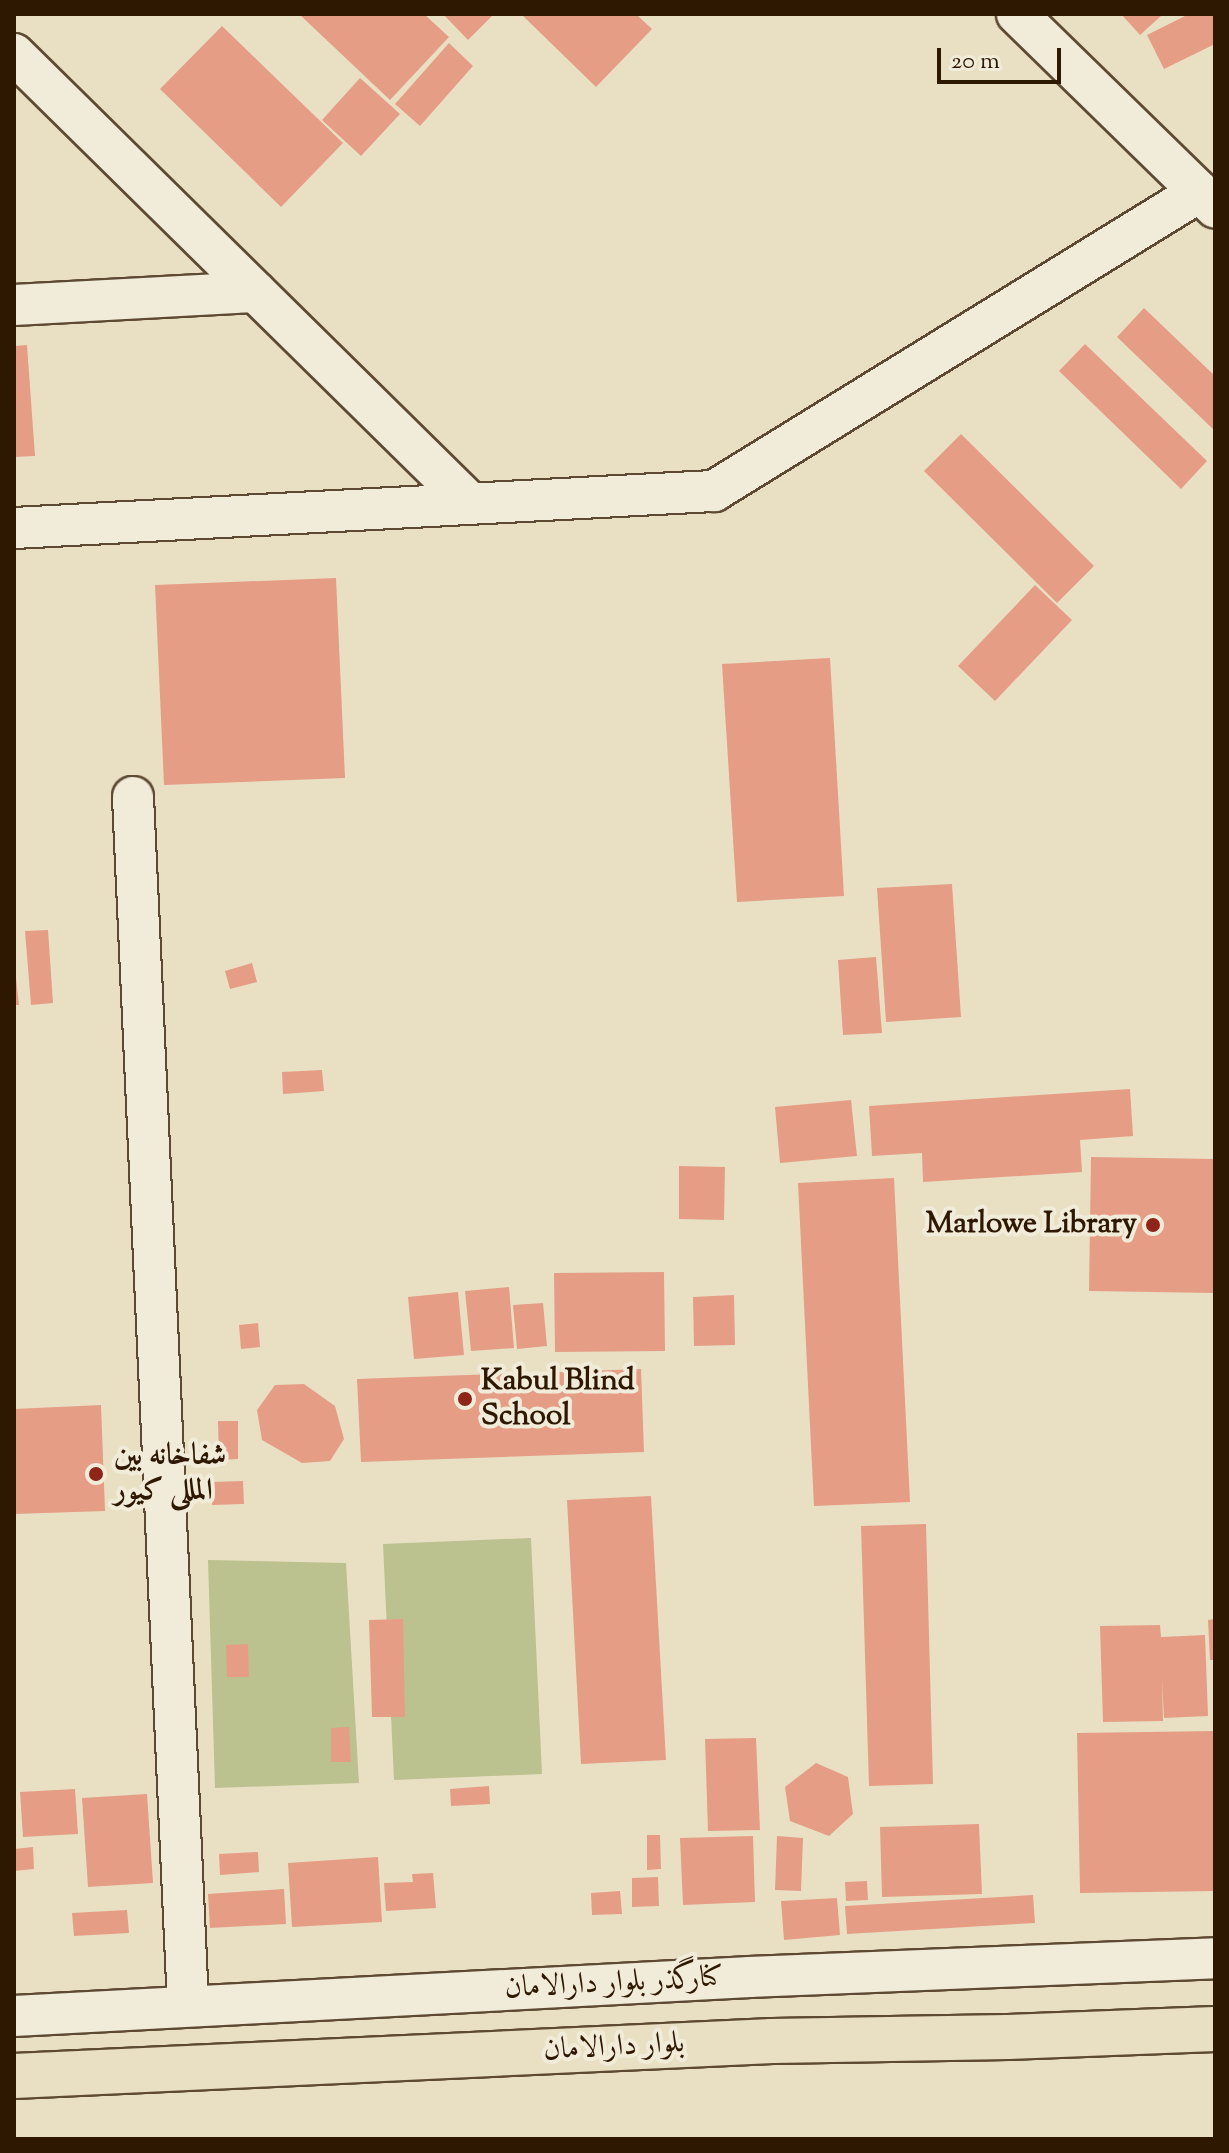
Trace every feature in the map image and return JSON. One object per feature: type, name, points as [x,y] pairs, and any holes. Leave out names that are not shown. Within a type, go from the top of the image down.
[{"type":"main road","name":"بلوار دارالامان","points":[[14,2076],[756,2041],[1215,2029]]},
{"type":"street","points":[[14,528],[714,491],[1207,199],[1017,14]]},
{"type":"street","points":[[14,54],[471,504]]},
{"type":"street","points":[[14,305],[256,292]]},
{"type":"street","points":[[133,797],[188,2005]]},
{"type":"street","name":"کنارگذر بلوار دارالامان","points":[[14,2016],[750,1977],[1215,1958]]},
{"type":"green space","points":[[531,1538],[542,1774],[394,1780],[383,1544]]},
{"type":"green space","points":[[208,1560],[346,1563],[359,1783],[215,1788]]},
{"type":"building","points":[[299,14],[424,14],[449,37],[390,100]]},
{"type":"building","points":[[443,14],[494,14],[468,40]]},
{"type":"building","points":[[521,14],[636,14],[652,29],[596,87]]},
{"type":"building","points":[[1121,14],[1159,14],[1161,16],[1140,35]]},
{"type":"building","points":[[1189,14],[1215,14],[1215,44],[1164,69],[1147,35]]},
{"type":"building","points":[[222,26],[343,143],[281,207],[160,89]]},
{"type":"building","points":[[449,43],[473,66],[420,126],[395,104]]},
{"type":"building","points":[[360,78],[400,114],[361,156],[322,120]]},
{"type":"building","points":[[1144,308],[1215,376],[1215,431],[1117,337]]},
{"type":"building","points":[[1085,344],[1207,461],[1181,489],[1059,371]]},
{"type":"building","points":[[27,345],[35,456],[14,457],[14,346]]},
{"type":"building","points":[[961,434],[1094,566],[1057,603],[924,471]]},
{"type":"building","points":[[336,578],[345,778],[164,785],[155,585]]},
{"type":"building","points":[[1035,585],[1072,620],[995,701],[958,666]]},
{"type":"building","points":[[830,658],[844,896],[737,902],[722,664]]},
{"type":"building","points":[[952,884],[961,1017],[886,1022],[877,888]]},
{"type":"building","points":[[48,930],[53,1003],[31,1005],[25,931]]},
{"type":"building","points":[[876,957],[882,1033],[843,1035],[838,960]]},
{"type":"building","points":[[14,960],[19,1005],[14,1005]]},
{"type":"building","points":[[252,963],[257,982],[230,989],[225,971]]},
{"type":"building","points":[[322,1070],[324,1091],[283,1094],[282,1072]]},
{"type":"building","points":[[1130,1089],[1133,1136],[1080,1140],[1082,1172],[923,1182],[922,1153],[872,1156],[869,1106]]},
{"type":"building","points":[[851,1100],[857,1156],[780,1163],[775,1107]]},
{"type":"building","name":"Marlowe Library","points":[[1091,1157],[1215,1159],[1215,1293],[1089,1291]]},
{"type":"building","points":[[679,1166],[725,1167],[724,1220],[679,1219]]},
{"type":"building","points":[[894,1178],[910,1502],[814,1506],[798,1183]]},
{"type":"building","points":[[664,1272],[665,1351],[555,1352],[554,1273]]},
{"type":"building","points":[[509,1287],[514,1348],[471,1351],[465,1291]]},
{"type":"building","points":[[458,1292],[464,1355],[414,1359],[408,1297]]},
{"type":"building","points":[[734,1295],[735,1345],[694,1346],[693,1297]]},
{"type":"building","points":[[543,1303],[547,1346],[517,1349],[513,1305]]},
{"type":"building","points":[[258,1323],[260,1347],[241,1349],[239,1325]]},
{"type":"building","points":[[641,1369],[644,1452],[361,1462],[357,1379]]},
{"type":"building","points":[[304,1384],[335,1406],[344,1439],[330,1461],[302,1463],[262,1440],[257,1410],[275,1385]]},
{"type":"building","points":[[101,1405],[105,1511],[14,1514],[14,1409]]},
{"type":"building","points":[[218,1421],[238,1421],[238,1459],[219,1460]]},
{"type":"building","points":[[243,1481],[244,1504],[212,1505],[211,1482]]},
{"type":"building","points":[[651,1496],[666,1760],[581,1764],[567,1500]]},
{"type":"building","points":[[926,1524],[933,1784],[869,1786],[861,1526]]},
{"type":"building","points":[[403,1619],[405,1717],[372,1717],[369,1620]]},
{"type":"building","points":[[1215,1619],[1215,1660],[1210,1660],[1208,1620]]},
{"type":"building","points":[[1160,1625],[1161,1637],[1205,1635],[1208,1716],[1164,1718],[1162,1680],[1163,1721],[1103,1722],[1100,1626]]},
{"type":"building","points":[[248,1644],[249,1677],[227,1677],[226,1645]]},
{"type":"building","points":[[349,1727],[351,1762],[331,1762],[331,1728]]},
{"type":"building","points":[[1215,1731],[1215,1891],[1080,1893],[1077,1733]]},
{"type":"building","points":[[756,1738],[760,1830],[708,1831],[705,1739]]},
{"type":"building","points":[[816,1763],[848,1777],[853,1814],[829,1836],[790,1821],[785,1787]]},
{"type":"building","points":[[489,1786],[490,1804],[451,1806],[450,1789]]},
{"type":"building","points":[[75,1789],[78,1834],[23,1837],[20,1792]]},
{"type":"building","points":[[147,1794],[153,1883],[88,1887],[82,1798]]},
{"type":"building","points":[[979,1824],[982,1894],[882,1897],[880,1827]]},
{"type":"building","points":[[647,1835],[660,1835],[661,1869],[647,1870]]},
{"type":"building","points":[[753,1836],[755,1902],[683,1905],[680,1838]]},
{"type":"building","points":[[777,1836],[803,1838],[801,1891],[775,1890]]},
{"type":"building","points":[[33,1847],[34,1869],[14,1871],[14,1849]]},
{"type":"building","points":[[258,1852],[259,1872],[220,1875],[219,1854]]},
{"type":"building","points":[[378,1857],[382,1922],[292,1927],[288,1863]]},
{"type":"building","points":[[433,1873],[436,1908],[386,1911],[384,1883],[413,1882],[412,1874]]},
{"type":"building","points":[[658,1877],[659,1906],[632,1907],[632,1878]]},
{"type":"building","points":[[867,1881],[868,1900],[846,1901],[845,1882]]},
{"type":"building","points":[[284,1889],[286,1924],[210,1928],[208,1894]]},
{"type":"building","points":[[620,1891],[622,1914],[592,1915],[591,1893]]},
{"type":"building","points":[[1033,1895],[1035,1923],[847,1934],[845,1906]]},
{"type":"building","points":[[837,1898],[840,1935],[784,1940],[781,1901]]},
{"type":"building","points":[[127,1910],[129,1933],[74,1936],[72,1913]]},
{"type":"place","name":"Marlowe Library","points":[[1153,1225]]},
{"type":"place","name":"Kabul Blind School","points":[[465,1399]]},
{"type":"place","name":"شفاخانه بین المللی کیور","points":[[96,1474]]}]
